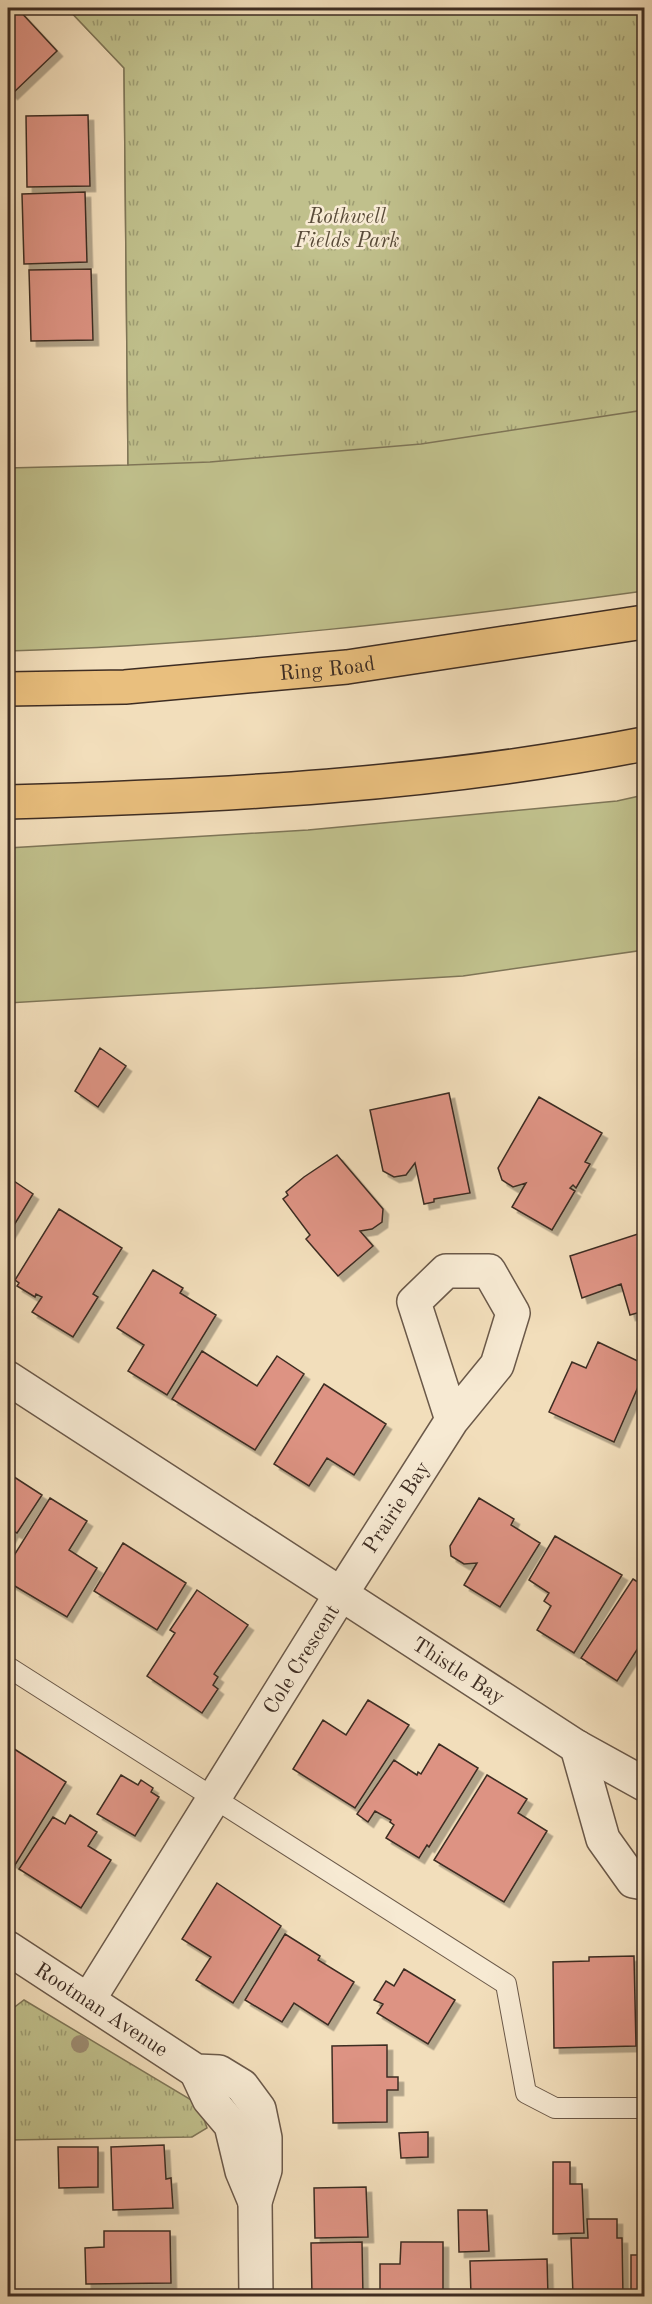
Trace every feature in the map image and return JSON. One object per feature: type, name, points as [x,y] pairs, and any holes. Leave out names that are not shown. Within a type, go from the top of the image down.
[{"type":"highway","name":"Ring Road","points":[[8,689],[125,687],[347,667],[645,622]]},
{"type":"highway","points":[[8,802],[140,798],[344,785],[558,760],[645,744]]},
{"type":"street","name":"Cole Crescent","points":[[8,1378],[341,1594],[89,1999]]},
{"type":"street","name":"Prairie Bay","points":[[341,1594],[452,1420]]},
{"type":"street","name":"Thistle Bay","points":[[341,1594],[577,1747],[645,1784]]},
{"type":"street","points":[[577,1747],[603,1839],[633,1881],[645,1883]]},
{"type":"street","name":"Rootman Avenue","points":[[8,1948],[196,2071],[209,2099],[231,2125],[242,2171],[255,2202],[256,2296]]},
{"type":"lane","points":[[8,1667],[213,1800],[506,1984],[526,2093],[555,2108],[645,2108]]},
{"type":"green space","name":"Rothwell Fields Park","points":[[67,8],[644,8],[644,591],[327,630],[168,643],[8,651],[8,468],[128,465],[124,68]]},
{"type":"green space","name":"Rothwell Fields Park","points":[[67,8],[644,8],[644,410],[421,444],[210,462],[128,465],[124,68]]},
{"type":"green space","points":[[644,795],[644,950],[463,976],[8,1003],[8,848],[308,830],[617,801]]},
{"type":"green space","points":[[24,2000],[193,2101],[202,2113],[207,2128],[192,2137],[8,2140],[8,2012]]},
{"type":"building","points":[[8,8],[17,8],[57,51],[12,94],[8,90]]},
{"type":"building","points":[[88,115],[90,186],[27,187],[26,116]]},
{"type":"building","points":[[85,192],[87,262],[24,264],[22,194]]},
{"type":"building","points":[[91,269],[93,340],[31,341],[29,270]]},
{"type":"building","points":[[100,1048],[126,1066],[98,1107],[75,1091]]},
{"type":"building","points":[[449,1093],[470,1193],[434,1199],[434,1202],[424,1204],[415,1163],[406,1175],[394,1177],[383,1171],[370,1110]]},
{"type":"building","points":[[539,1097],[602,1133],[585,1162],[590,1164],[576,1188],[573,1185],[570,1188],[575,1191],[552,1230],[512,1207],[526,1183],[513,1187],[502,1180],[498,1168]]},
{"type":"building","points":[[337,1155],[383,1209],[382,1222],[372,1229],[360,1231],[373,1246],[338,1276],[306,1239],[310,1235],[283,1199],[288,1195],[286,1192],[304,1177]]},
{"type":"building","points":[[8,1177],[33,1194],[8,1235]]},
{"type":"building","points":[[59,1209],[122,1248],[93,1294],[98,1297],[73,1337],[32,1312],[42,1297],[36,1294],[35,1297],[17,1286],[19,1283],[15,1280]]},
{"type":"building","points":[[644,1232],[644,1311],[630,1315],[621,1284],[582,1298],[570,1256]]},
{"type":"building","points":[[153,1270],[183,1288],[180,1293],[216,1315],[167,1395],[128,1371],[144,1345],[117,1328]]},
{"type":"building","points":[[598,1342],[644,1364],[644,1373],[614,1442],[549,1412],[572,1362],[586,1368]]},
{"type":"building","points":[[202,1351],[257,1386],[277,1356],[304,1374],[255,1450],[172,1399]]},
{"type":"building","points":[[324,1384],[386,1424],[354,1475],[327,1458],[309,1486],[274,1464]]},
{"type":"building","points":[[8,1473],[42,1495],[17,1533],[13,1531],[8,1541]]},
{"type":"building","points":[[50,1498],[87,1521],[69,1550],[97,1568],[67,1617],[8,1582],[8,1565]]},
{"type":"building","points":[[479,1498],[514,1519],[511,1525],[540,1543],[500,1607],[464,1585],[477,1563],[464,1564],[451,1556],[450,1546]]},
{"type":"building","points":[[555,1536],[622,1575],[574,1653],[537,1630],[551,1606],[544,1601],[549,1593],[529,1580]]},
{"type":"building","points":[[123,1543],[186,1583],[157,1630],[94,1591]]},
{"type":"building","points":[[633,1579],[644,1586],[644,1652],[638,1648],[617,1681],[581,1658]]},
{"type":"building","points":[[197,1590],[248,1625],[214,1674],[218,1677],[213,1685],[218,1689],[202,1713],[147,1676],[175,1633],[170,1630]]},
{"type":"building","points":[[368,1700],[409,1725],[355,1808],[293,1769],[323,1720],[346,1735]]},
{"type":"building","points":[[439,1744],[478,1768],[429,1847],[427,1845],[419,1858],[386,1838],[394,1825],[390,1822],[391,1820],[375,1811],[368,1822],[357,1814],[394,1760],[417,1775],[418,1772],[421,1774]]},
{"type":"building","points":[[8,1745],[66,1782],[15,1865],[8,1860]]},
{"type":"building","points":[[121,1775],[138,1785],[141,1780],[153,1788],[151,1792],[159,1797],[135,1836],[97,1814]]},
{"type":"building","points":[[487,1775],[527,1799],[518,1813],[547,1831],[504,1902],[434,1860]]},
{"type":"building","points":[[70,1815],[97,1832],[88,1846],[111,1860],[81,1908],[19,1869],[53,1817],[65,1824]]},
{"type":"building","points":[[217,1883],[281,1926],[233,2003],[196,1980],[211,1957],[182,1939]]},
{"type":"building","points":[[285,1934],[320,1956],[318,1960],[354,1982],[328,2025],[294,2003],[282,2022],[245,2000]]},
{"type":"building","points":[[634,1956],[636,2046],[554,2048],[553,1962],[589,1961],[589,1957]]},
{"type":"building","points":[[404,1969],[455,2000],[428,2044],[377,2013],[383,2004],[374,2000],[386,1981],[394,1986]]},
{"type":"building","points":[[387,2045],[387,2077],[398,2077],[398,2090],[387,2090],[387,2122],[333,2123],[332,2046]]},
{"type":"building","points":[[428,2132],[428,2157],[401,2158],[399,2133]]},
{"type":"building","points":[[164,2145],[166,2179],[171,2178],[173,2208],[113,2210],[111,2147]]},
{"type":"building","points":[[58,2147],[98,2147],[98,2187],[59,2188]]},
{"type":"building","points":[[553,2162],[570,2162],[570,2184],[582,2184],[584,2233],[553,2234]]},
{"type":"building","points":[[366,2187],[368,2237],[315,2238],[314,2188]]},
{"type":"building","points":[[458,2210],[487,2210],[489,2251],[459,2252]]},
{"type":"building","points":[[587,2219],[617,2219],[617,2238],[622,2238],[623,2296],[573,2296],[571,2238],[588,2238]]},
{"type":"building","points":[[104,2231],[170,2231],[171,2283],[86,2284],[85,2248],[104,2247]]},
{"type":"building","points":[[362,2242],[363,2296],[312,2296],[311,2243]]},
{"type":"building","points":[[401,2242],[443,2242],[443,2296],[380,2296],[380,2264],[400,2264]]},
{"type":"building","points":[[631,2255],[644,2255],[644,2296],[631,2296]]},
{"type":"building","points":[[547,2259],[548,2296],[471,2296],[470,2261]]}]
